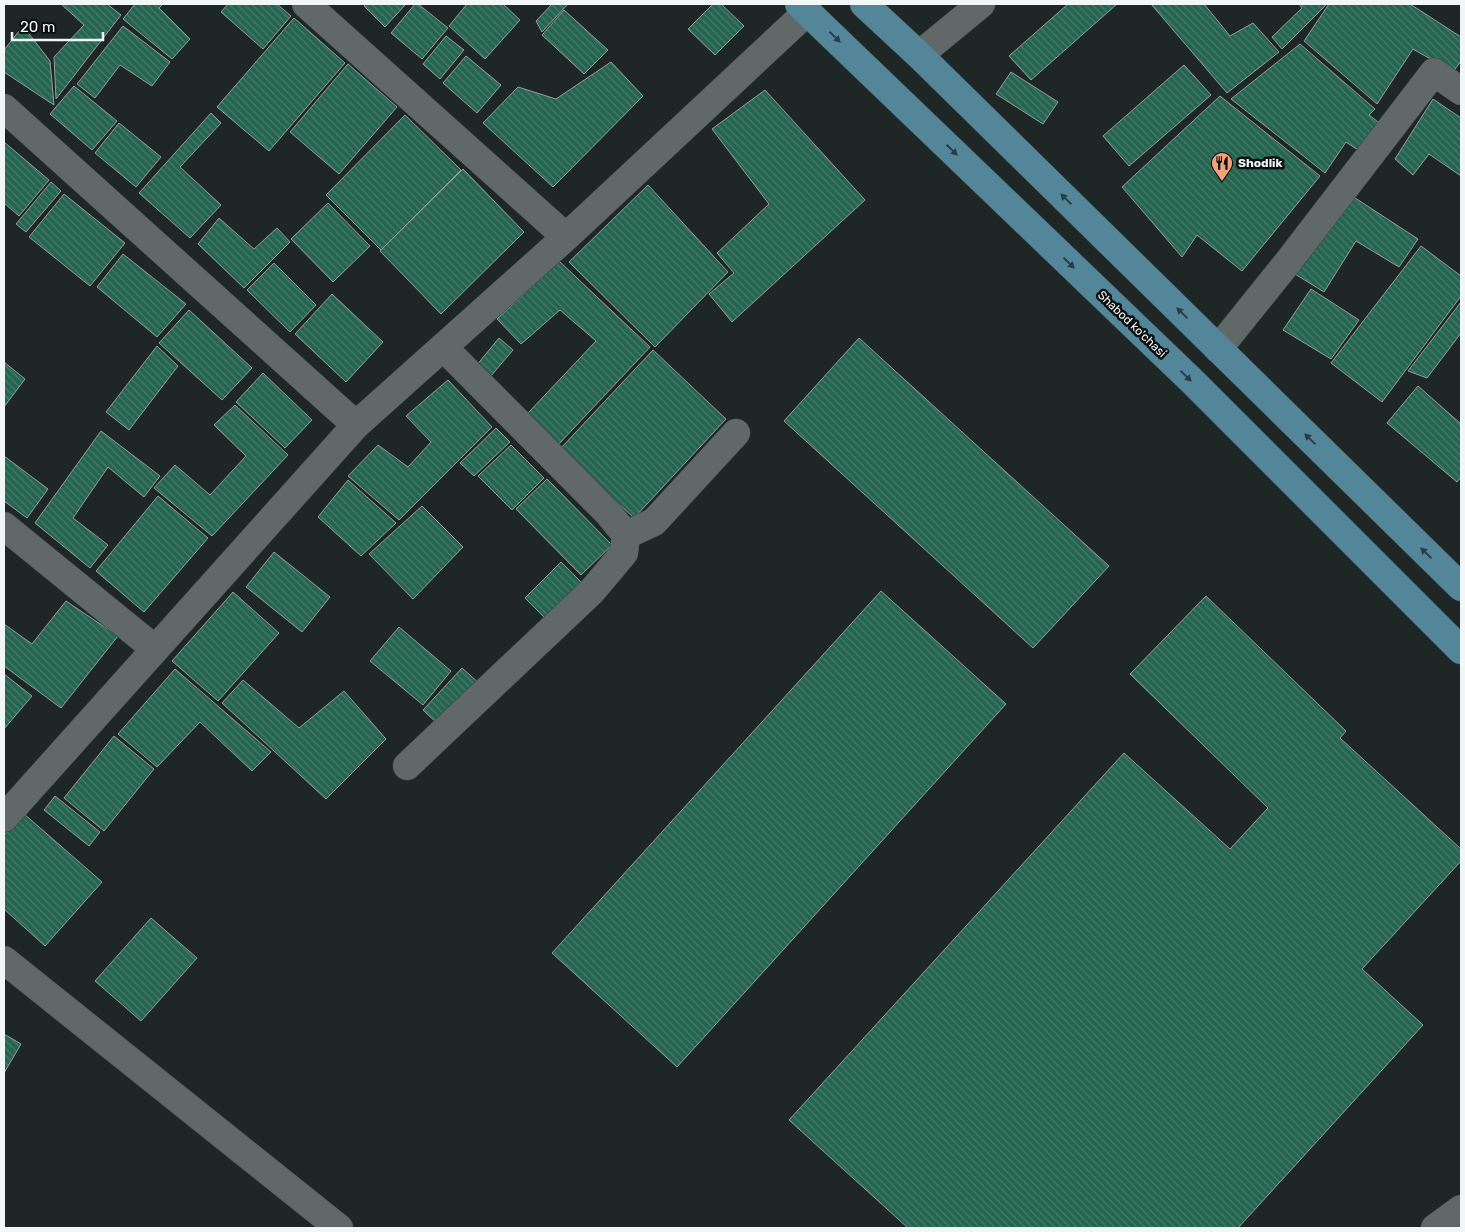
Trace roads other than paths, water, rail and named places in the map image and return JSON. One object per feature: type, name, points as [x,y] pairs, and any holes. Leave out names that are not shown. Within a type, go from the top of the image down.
[{"type":"main road","points":[[864,4],[919,55],[1461,587]]},
{"type":"main road","name":"Shabod ko'chasi","points":[[804,7],[1192,382],[1461,650]]},
{"type":"street","points":[[306,4],[566,237]]},
{"type":"street","points":[[919,55],[981,4]]},
{"type":"street","points":[[4,818],[356,425],[566,237],[804,7]]},
{"type":"street","points":[[1218,349],[1288,262],[1434,72],[1461,91]]},
{"type":"street","points":[[4,108],[356,425]]},
{"type":"street","points":[[407,766],[592,590],[624,553],[626,535],[608,513],[443,348]]},
{"type":"street","points":[[626,535],[654,522],[736,433]]},
{"type":"street","points":[[4,526],[156,649]]},
{"type":"street","points":[[4,960],[340,1228]]},
{"type":"street","points":[[1435,1228],[1461,1209]]},
{"type":"place","name":"Shodlik","points":[[1222,182]]}]
